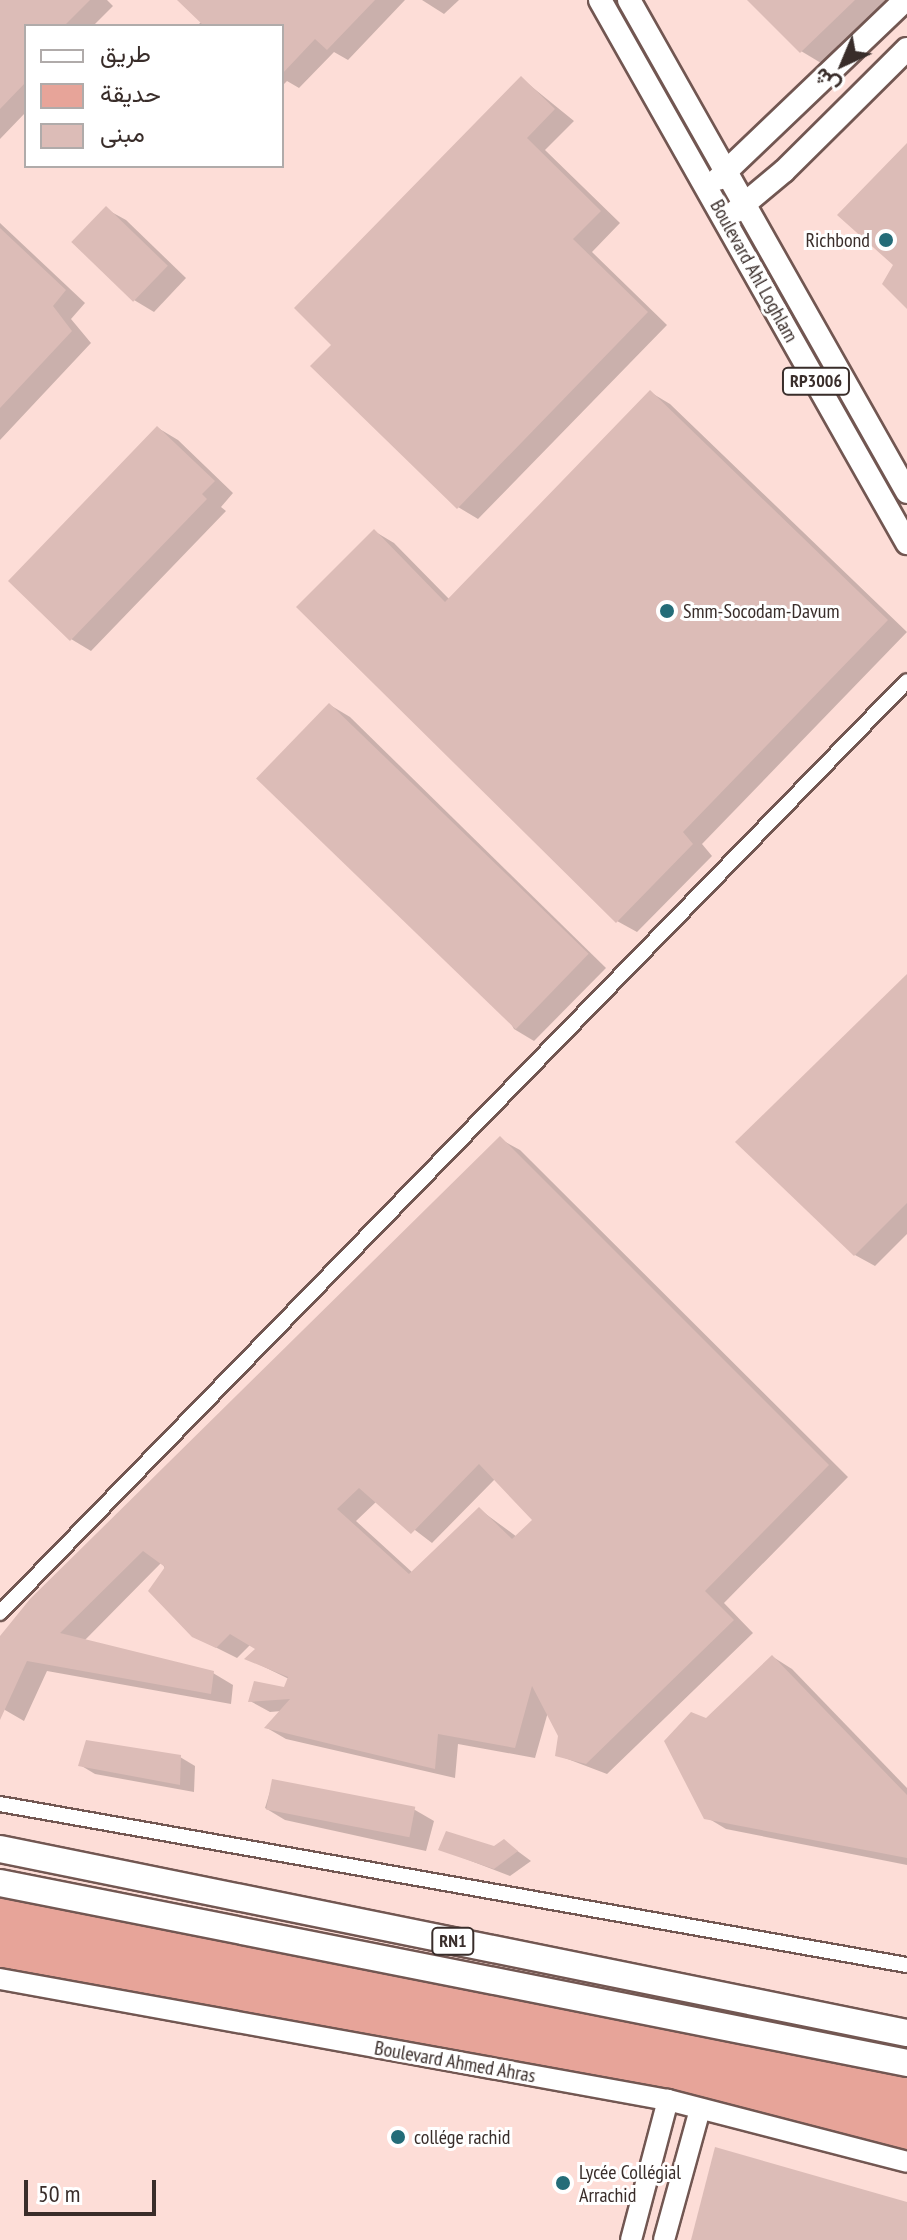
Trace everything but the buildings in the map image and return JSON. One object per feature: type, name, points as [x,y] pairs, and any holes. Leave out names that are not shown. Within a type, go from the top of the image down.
[{"type":"highway","name":"RN1","points":[[0,1849],[907,2033]]},
{"type":"highway","name":"RN1","points":[[0,1883],[907,2063]]},
{"type":"main road","points":[[708,188],[905,0]]},
{"type":"main road","points":[[604,7],[630,2]]},
{"type":"main road","name":"Boulevard Ahl Loghlam","points":[[630,2],[907,492]]},
{"type":"main road","name":"Boulevard Ahl Loghlam","points":[[604,7],[907,543]]},
{"type":"main road","points":[[725,218],[745,204],[907,49]]},
{"type":"street","points":[[0,1613],[907,681]]},
{"type":"street","points":[[0,1804],[907,1965]]},
{"type":"street","name":"Boulevard Ahmed Ahras","points":[[0,1979],[668,2100],[907,2162]]},
{"type":"street","points":[[631,2240],[668,2100]]},
{"type":"street","points":[[664,2240],[700,2109]]},
{"type":"green space","points":[[0,1883],[907,2063],[907,2163],[669,2102],[0,1975]]},
{"type":"place","name":"Richbond","points":[[886,240]]},
{"type":"place","name":"Smm-Socodam-Davum","points":[[667,611]]},
{"type":"place","name":"collége rachid","points":[[398,2137]]},
{"type":"place","name":"Lycée Collégial Arrachid","points":[[563,2183]]}]
